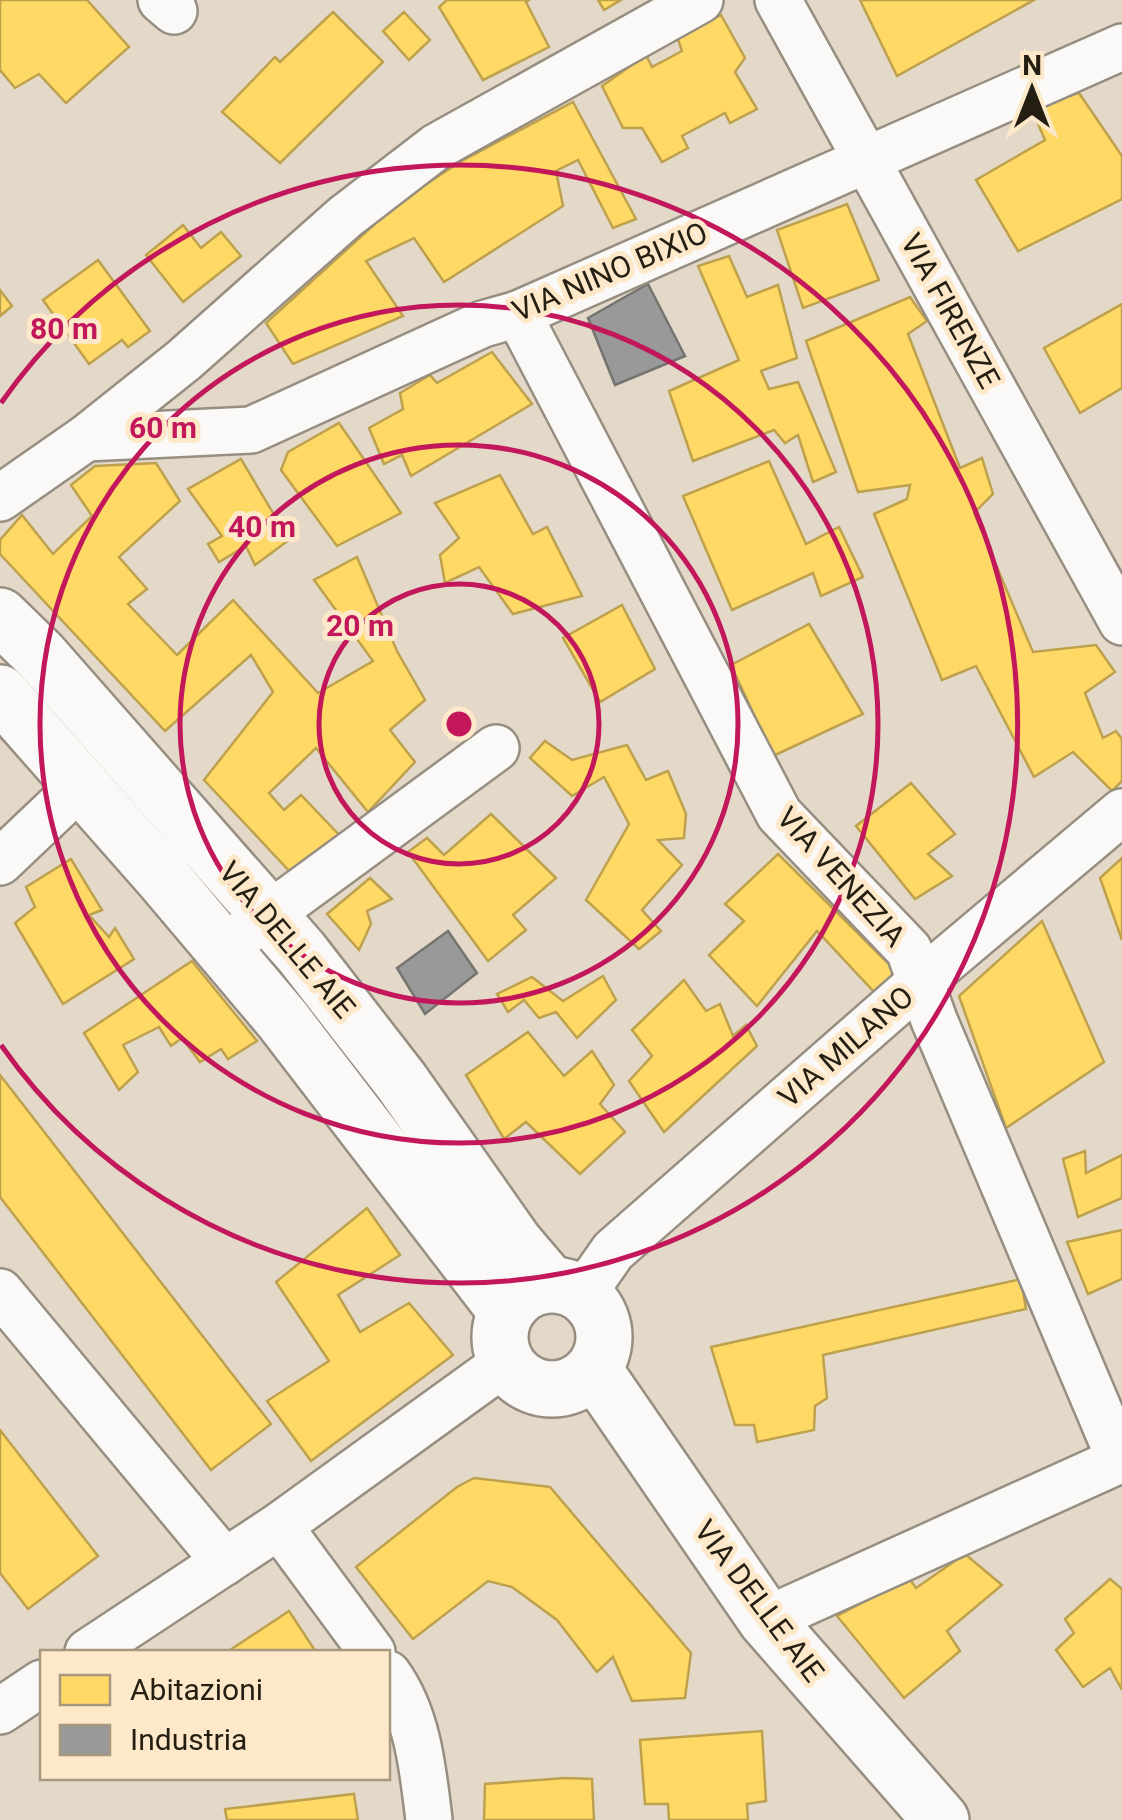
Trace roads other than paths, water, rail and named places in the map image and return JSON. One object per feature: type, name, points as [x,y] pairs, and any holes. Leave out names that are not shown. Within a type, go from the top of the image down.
[{"type":"street","points":[[0,498],[86,438],[184,360],[345,217],[436,146],[700,0]]},
{"type":"street","name":"VIA FIRENZE","points":[[778,0],[1122,622]]},
{"type":"street","name":"VIA NINO BIXIO","points":[[86,438],[251,430],[483,324],[518,314],[1122,47]]},
{"type":"street","name":"VIA VENEZIA","points":[[518,314],[778,814],[909,950],[919,984],[1121,1460]]},
{"type":"street","name":"VIA DELLE AIE","points":[[0,616],[40,654],[301,952],[402,1081],[515,1243],[536,1313]]},
{"type":"street","name":"VIA DELLE AIE","points":[[0,693],[536,1313]]},
{"type":"street","points":[[222,948],[496,748]]},
{"type":"street","points":[[0,862],[82,785]]},
{"type":"street","name":"VIA MILANO","points":[[91,1650],[279,1526],[613,1251],[1122,812]]},
{"type":"street","points":[[0,1292],[225,1562]]},
{"type":"street","points":[[595,1306],[604,1338],[594,1370],[565,1388],[548,1389],[516,1376],[536,1313],[595,1306]]},
{"type":"street","name":"VIA DELLE AIE","points":[[594,1370],[766,1620],[942,1820]]},
{"type":"street","points":[[766,1620],[1121,1460]]},
{"type":"street","points":[[279,1526],[371,1650]]},
{"type":"street","points":[[390,1677],[403,1695],[423,1770],[428,1820]]},
{"type":"street","points":[[0,1711],[40,1684]]}]
